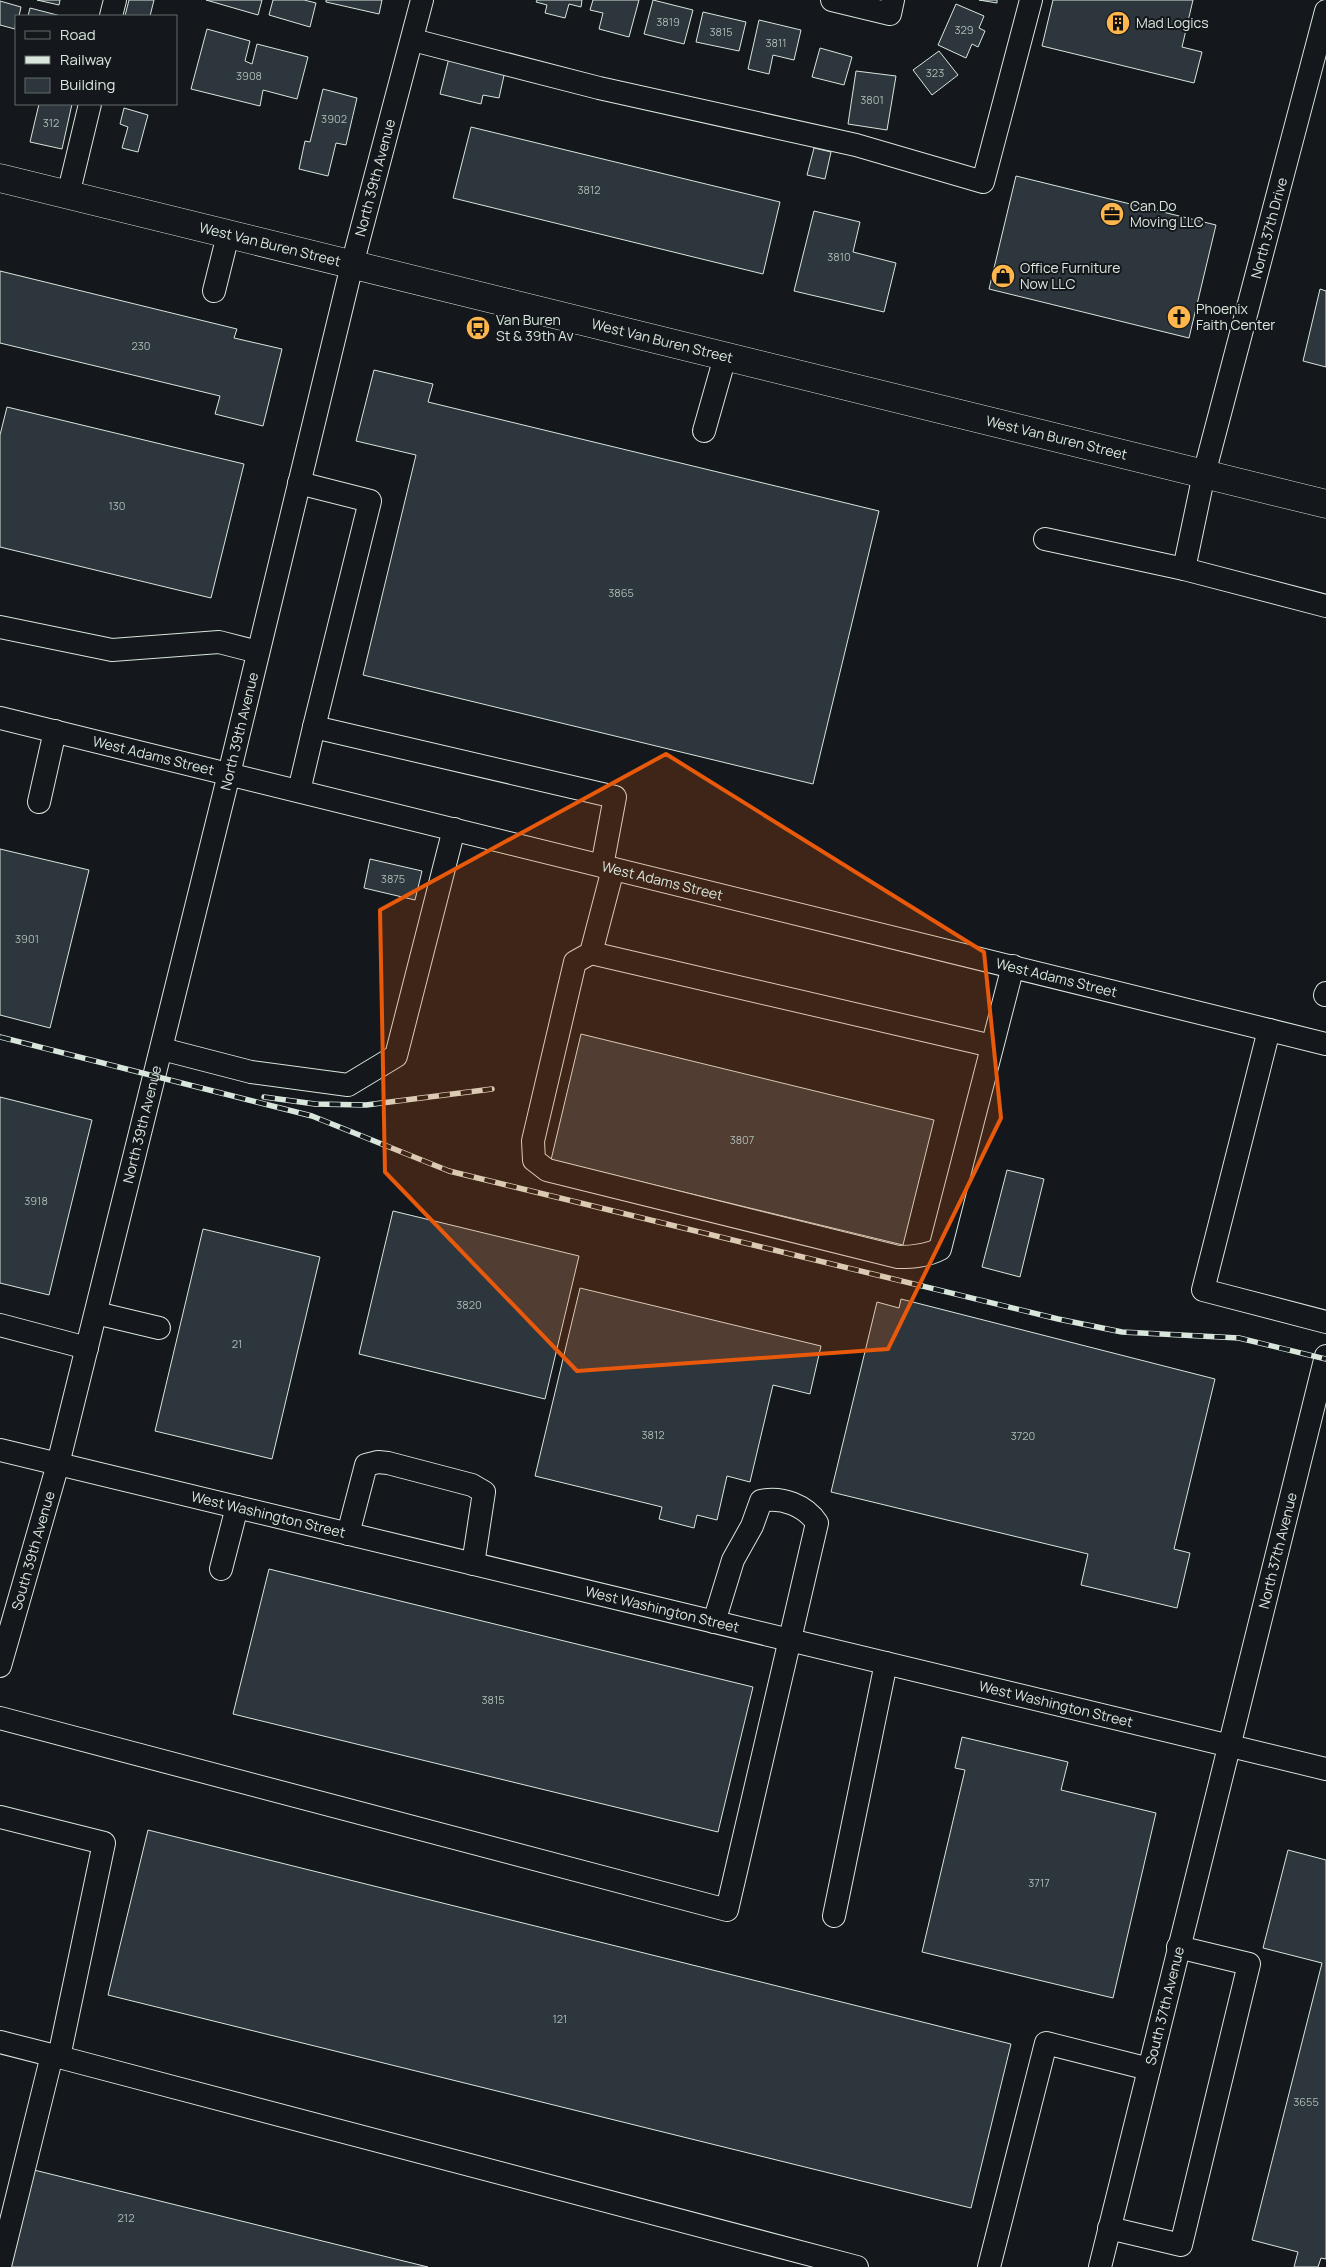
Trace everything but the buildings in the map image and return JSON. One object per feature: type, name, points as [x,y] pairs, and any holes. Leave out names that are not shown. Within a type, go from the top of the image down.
[{"type":"main road","name":"West Van Buren Street","points":[[0,178],[1326,504]]},
{"type":"street","points":[[111,15],[115,0]]},
{"type":"street","name":"North 39th Avenue","points":[[58,1464],[162,1049],[352,265],[413,40],[422,0]]},
{"type":"street","points":[[832,0],[892,7]]},
{"type":"street","points":[[413,40],[599,88],[856,145],[983,182],[1031,0]]},
{"type":"street","name":"North 37th Drive","points":[[1184,569],[1204,474],[1326,11]]},
{"type":"street","points":[[68,195],[90,105]]},
{"type":"street","points":[[214,291],[228,235]]},
{"type":"street","points":[[704,431],[725,357]]},
{"type":"street","points":[[299,483],[370,501],[299,791]]},
{"type":"street","points":[[1045,539],[1184,569],[1326,606]]},
{"type":"street","points":[[0,627],[112,650],[219,642],[258,652]]},
{"type":"street","name":"West Adams Street","points":[[0,718],[1326,1044]]},
{"type":"street","points":[[314,727],[615,798],[608,867],[592,953]]},
{"type":"street","points":[[40,802],[55,732]]},
{"type":"street","points":[[162,1049],[251,1072],[348,1085],[396,1056],[454,829]]},
{"type":"street","points":[[992,1046],[592,953],[575,962],[533,1141],[534,1160],[547,1170],[898,1257],[912,1257],[940,1249],[1013,966]]},
{"type":"street","points":[[1269,1030],[1203,1290],[1326,1322]]},
{"type":"street","points":[[96,1313],[160,1328]]},
{"type":"street","points":[[0,1325],[87,1348]]},
{"type":"street","name":"North 37th Avenue","points":[[1228,1745],[1326,1356]]},
{"type":"street","name":"West Washington Street","points":[[0,1450],[1326,1768]]},
{"type":"street","points":[[348,1534],[366,1465],[378,1462],[388,1463],[472,1485],[484,1492],[473,1564]]},
{"type":"street","name":"South 39th Avenue","points":[[0,1666],[58,1464]]},
{"type":"street","points":[[0,1718],[727,1910],[817,1523],[811,1513],[798,1506],[781,1501],[769,1499],[761,1501],[752,1526],[733,1560],[714,1622]]},
{"type":"street","points":[[221,1569],[237,1507]]},
{"type":"street","points":[[834,1916],[886,1663]]},
{"type":"street","name":"South 37th Avenue","points":[[1100,2267],[1228,1745]]},
{"type":"street","points":[[0,1817],[104,1843],[55,2056],[0,2266]]},
{"type":"street","points":[[1110,2228],[1181,2245],[1249,1964],[1178,1947]]},
{"type":"street","points":[[0,2042],[857,2267]]},
{"type":"street","points":[[989,2267],[1046,2043],[1149,2068]]},
{"type":"highlighted area","points":[[666,754],[984,952],[1001,1118],[888,1349],[577,1371],[385,1172],[380,910]]},
{"type":"railway","points":[[0,1037],[312,1116],[449,1171],[1058,1319],[1122,1332],[1239,1338],[1326,1359]]},
{"type":"railway","points":[[264,1097],[315,1104],[366,1105],[492,1089]]},
{"type":"place","name":"Mad Logics","points":[[1118,23]]},
{"type":"place","name":"Can Do Moving LLC","points":[[1112,214]]},
{"type":"place","name":"Office Furniture Now LLC","points":[[1003,276]]},
{"type":"place","name":"Phoenix Faith Center","points":[[1179,317]]},
{"type":"place","name":"Van Buren St & 39th Av","points":[[478,328]]}]
